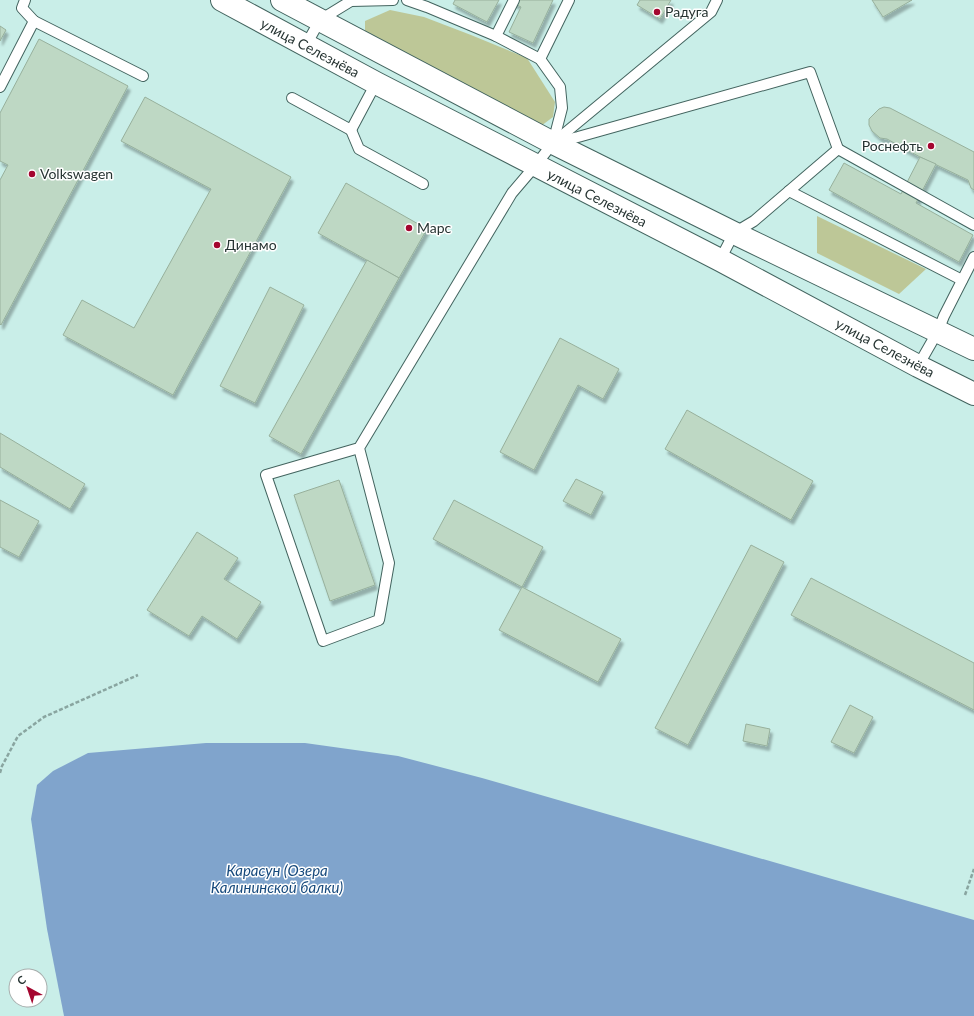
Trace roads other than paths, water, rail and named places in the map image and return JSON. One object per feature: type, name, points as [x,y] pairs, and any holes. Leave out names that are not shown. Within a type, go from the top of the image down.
[{"type":"main road","name":"улица Селезнёва","points":[[222,0],[376,83],[720,260],[918,366],[974,394]]},
{"type":"main road","name":"улица Селезнёва","points":[[282,0],[553,143],[974,350]]},
{"type":"lane","points":[[25,0],[22,8],[34,21],[143,76]]},
{"type":"lane","points":[[306,46],[320,20],[351,0],[393,0]]},
{"type":"lane","points":[[407,0],[496,36],[540,59],[560,87],[562,108],[553,143]]},
{"type":"lane","points":[[496,36],[514,0]]},
{"type":"lane","points":[[540,59],[569,0]]},
{"type":"lane","points":[[359,448],[388,563],[379,620],[323,640],[266,475],[359,448],[512,193],[553,143],[711,12],[718,0]]},
{"type":"lane","points":[[0,87],[34,21]]},
{"type":"lane","points":[[553,143],[810,72],[838,149],[974,225]]},
{"type":"lane","points":[[351,130],[376,83]]},
{"type":"lane","points":[[292,98],[351,130],[359,149],[423,184]]},
{"type":"lane","points":[[720,260],[734,233],[754,221],[838,149]]},
{"type":"lane","points":[[789,191],[962,280]]},
{"type":"lane","points":[[918,366],[938,331],[974,257]]},
{"type":"water","name":"Карасун (Озера Калининской балки)","points":[[206,743],[305,743],[398,756],[482,778],[974,920],[974,1016],[64,1016],[47,929],[31,819],[37,785],[53,771],[88,753]]},
{"type":"place","name":"Радуга","points":[[657,12]]},
{"type":"place","name":"Роснефть","points":[[931,146]]},
{"type":"place","name":"Volkswagen","points":[[32,174]]},
{"type":"place","name":"Марс","points":[[409,228]]},
{"type":"place","name":"Динамо","points":[[217,245]]}]
